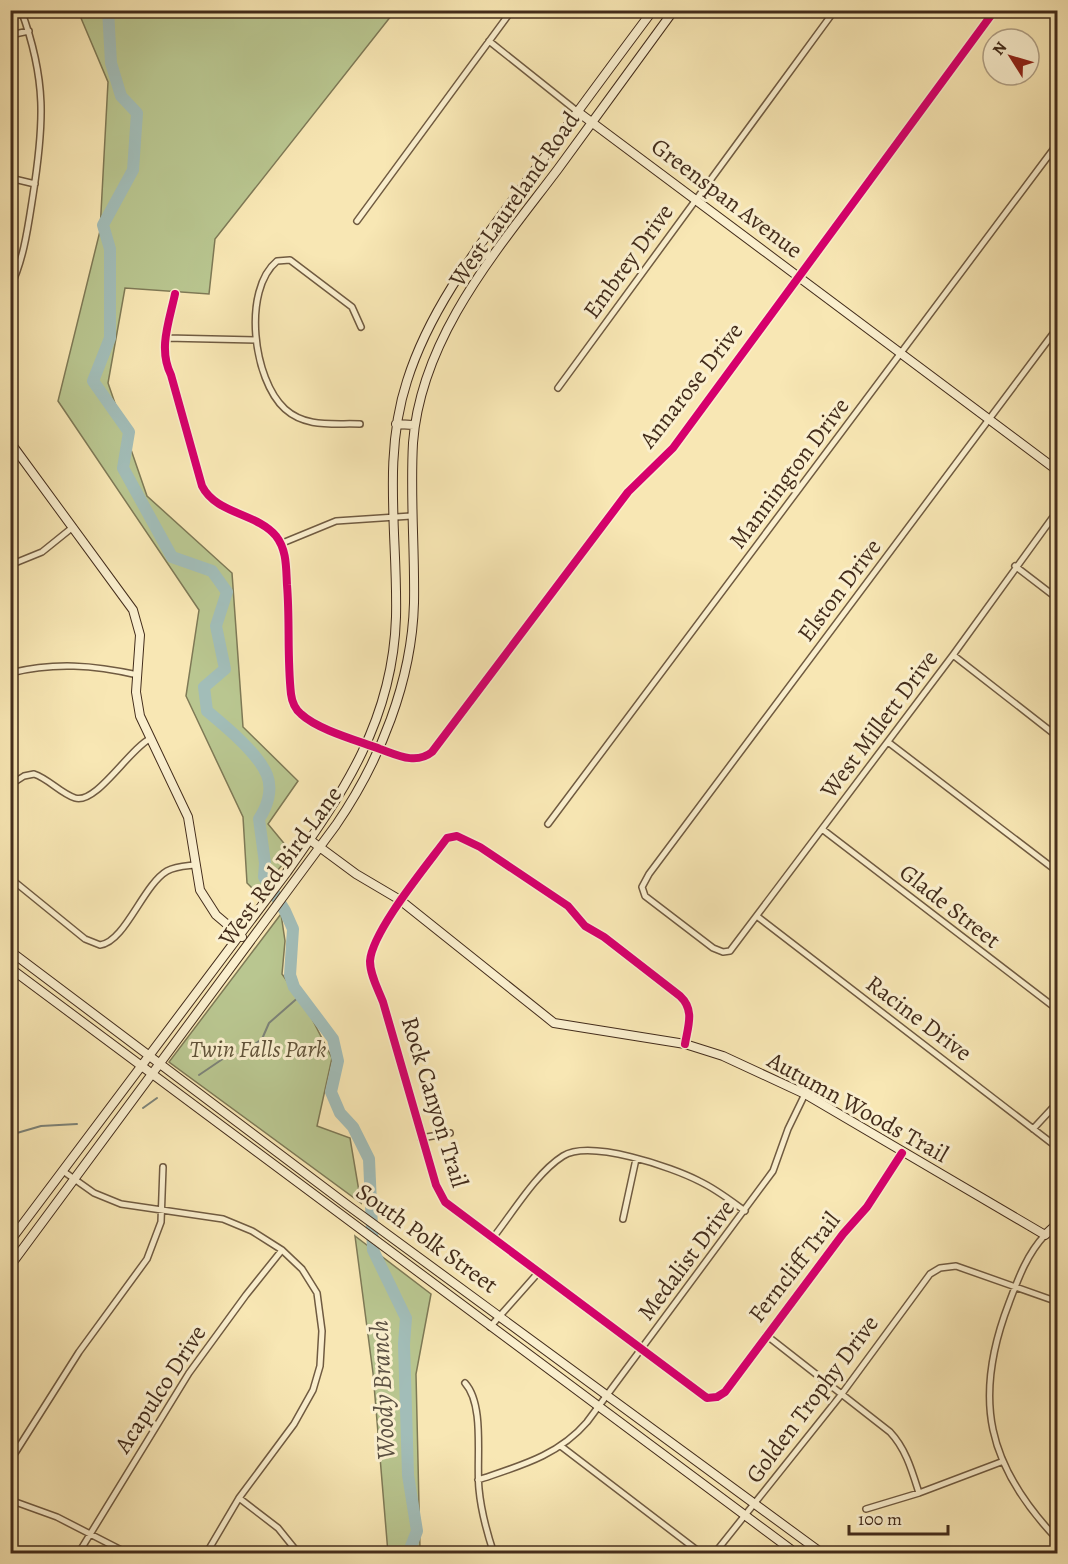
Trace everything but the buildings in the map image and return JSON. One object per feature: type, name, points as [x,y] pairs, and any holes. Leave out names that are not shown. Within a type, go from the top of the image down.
[{"type":"main road","name":"West Laureland Road","points":[[396,424],[406,381],[422,343],[477,248],[652,10]]},
{"type":"main road","name":"West Laureland Road","points":[[414,425],[430,367],[460,309],[491,258],[674,10]]},
{"type":"main road","name":"Greenspan Avenue","points":[[578,112],[1058,471]]},
{"type":"main road","points":[[477,248],[491,258]]},
{"type":"main road","points":[[396,424],[414,425]]},
{"type":"main road","name":"West Red Bird Lane","points":[[10,1241],[287,872],[343,792],[368,743],[386,686],[396,619],[393,462],[396,424]]},
{"type":"main road","name":"West Red Bird Lane","points":[[10,1266],[320,847],[352,802],[379,748],[409,656],[414,604],[411,516],[414,425]]},
{"type":"main road","points":[[11,445],[133,610],[140,635],[139,710],[188,817],[198,883],[207,903],[249,943]]},
{"type":"main road","name":"Autumn Woods Trail","points":[[310,840],[400,900],[554,1023],[685,1044],[723,1056],[805,1095],[1045,1235]]},
{"type":"main road","name":"South Polk Street","points":[[10,951],[346,1204],[500,1314],[824,1554]]},
{"type":"main road","name":"South Polk Street","points":[[10,968],[797,1554]]},
{"type":"main road","points":[[1045,1235],[1058,1223]]},
{"type":"street","points":[[11,288],[20,263],[35,184],[41,148],[43,111],[29,31],[21,10]]},
{"type":"street","points":[[357,221],[512,10]]},
{"type":"street","name":"Embrey Drive","points":[[558,388],[835,10]]},
{"type":"street","name":"Annarose Drive","points":[[280,544],[286,560],[291,694],[294,704],[307,718],[379,748],[415,759],[432,752],[628,492],[673,448],[995,10]]},
{"type":"street","points":[[10,35],[29,31]]},
{"type":"street","name":"Greenspan Avenue","points":[[489,41],[578,112]]},
{"type":"street","name":"Mannington Drive","points":[[548,824],[1058,143]]},
{"type":"street","points":[[10,178],[35,184]]},
{"type":"street","points":[[360,424],[310,424],[285,409],[267,386],[256,340],[258,295],[263,276],[277,261],[284,259],[296,263],[352,307],[361,327]]},
{"type":"street","points":[[175,294],[166,338],[165,363],[171,375],[195,465],[205,492],[212,499],[266,528],[280,544],[336,521],[411,516]]},
{"type":"street","name":"Elston Drive","points":[[723,952],[645,896],[642,887],[649,874],[1058,327]]},
{"type":"street","points":[[166,338],[256,340]]},
{"type":"street","name":"West Millett Drive","points":[[723,952],[730,951],[758,917],[1058,510]]},
{"type":"street","points":[[10,565],[42,552],[73,527]]},
{"type":"street","points":[[1015,566],[1058,599]]},
{"type":"street","points":[[953,655],[1058,737]]},
{"type":"street","points":[[10,673],[43,666],[80,664],[138,675]]},
{"type":"street","points":[[10,785],[24,776],[34,774],[72,797],[88,797],[104,785],[130,753],[151,738]]},
{"type":"street","points":[[888,742],[1058,872]]},
{"type":"street","name":"Glade Street","points":[[822,829],[1058,1010]]},
{"type":"street","name":"Rock Canyon Trail","points":[[685,1044],[691,1014],[687,1003],[604,937],[585,926],[568,906],[464,838],[457,836],[447,838],[400,900],[374,951],[370,965],[421,1138],[436,1185],[445,1202],[537,1274],[702,1396],[711,1398]]},
{"type":"street","points":[[10,878],[85,939],[100,945],[114,938],[158,878],[176,867],[195,865]]},
{"type":"street","name":"Racine Drive","points":[[758,917],[1058,1148]]},
{"type":"street","name":"Medalist Drive","points":[[478,1480],[541,1458],[562,1447],[578,1433],[773,1171],[788,1129],[805,1095]]},
{"type":"street","points":[[1033,1129],[1058,1102]]},
{"type":"street","points":[[421,1138],[450,1133]]},
{"type":"street","points":[[492,1239],[544,1172],[563,1156],[587,1150],[636,1159],[672,1169],[702,1182],[745,1211]]},
{"type":"street","name":"Ferncliff Trail","points":[[711,1398],[725,1392],[766,1335],[867,1207],[902,1153]]},
{"type":"street","points":[[623,1219],[636,1159]]},
{"type":"street","points":[[10,1461],[79,1352],[147,1259],[161,1222],[163,1167]]},
{"type":"street","points":[[63,1172],[94,1193],[121,1204],[224,1220],[252,1231],[282,1250],[302,1269],[316,1293],[322,1318],[320,1366],[305,1407],[239,1498],[207,1554]]},
{"type":"street","points":[[1045,1235],[1029,1256],[998,1332],[989,1385],[989,1412],[1001,1462],[1035,1516],[1058,1540]]},
{"type":"street","name":"Acapulco Drive","points":[[78,1554],[189,1373],[231,1314],[282,1250]]},
{"type":"street","name":"Golden Trophy Drive","points":[[714,1554],[841,1395],[923,1282],[939,1268],[956,1266],[1016,1285]]},
{"type":"street","points":[[490,1327],[537,1274]]},
{"type":"street","points":[[1016,1285],[1058,1302]]},
{"type":"street","points":[[766,1335],[896,1438],[909,1463],[919,1493]]},
{"type":"street","points":[[465,1383],[472,1392],[476,1406],[478,1480],[484,1521],[494,1554]]},
{"type":"street","points":[[562,1447],[702,1554]]},
{"type":"street","points":[[866,1509],[919,1493],[1001,1462]]},
{"type":"street","points":[[239,1498],[278,1528],[300,1554]]},
{"type":"street","points":[[10,1500],[57,1517],[129,1554]]},
{"type":"green space","points":[[78,11],[395,11],[215,239],[209,294],[125,288],[108,383],[147,496],[232,573],[243,727],[298,781],[268,824],[292,853],[258,894],[247,883],[243,817],[186,696],[199,610],[58,401],[100,231],[108,82]]},
{"type":"green space","name":"Twin Falls Park","points":[[281,914],[285,941],[282,974],[308,1011],[332,1058],[317,1126],[350,1138],[361,1203],[169,1062]]},
{"type":"green space","points":[[355,1236],[431,1294],[416,1374],[420,1549],[422,1553],[388,1553],[373,1373]]},
{"type":"waterway","name":"Woody Branch","points":[[108,10],[111,63],[121,96],[137,113],[133,170],[103,225],[110,249],[110,338],[93,381],[129,432],[123,468],[172,557],[212,571],[227,592],[216,626],[225,669],[204,687],[207,711],[249,749],[263,767],[269,781],[268,798],[259,819],[265,863],[264,877],[293,929],[290,975],[294,987],[333,1039],[338,1061],[331,1092],[340,1113],[353,1127],[369,1159],[373,1250],[406,1318],[404,1344],[408,1475],[417,1531],[408,1554]]},
{"type":"waterway","points":[[199,1075],[230,1054],[240,1055],[262,1039],[269,1023],[301,995]]},
{"type":"waterway","points":[[143,1108],[157,1098]]},
{"type":"waterway","points":[[10,1135],[41,1126],[77,1124]]},
{"type":"cycle path","points":[[175,294],[166,335],[165,355],[202,486],[217,502],[268,528],[280,541],[284,553],[291,697],[294,705],[308,720],[339,734],[400,756],[413,758],[426,756],[432,752],[628,492],[673,448],[995,10]]},
{"type":"cycle path","points":[[685,1044],[689,1013],[685,1001],[680,996],[604,937],[585,926],[568,906],[480,847],[457,836],[447,838],[415,880],[390,916],[373,948],[370,961],[373,977],[383,1002],[436,1185],[445,1202],[707,1398],[717,1397],[725,1392],[843,1234],[867,1207],[902,1153]]}]
